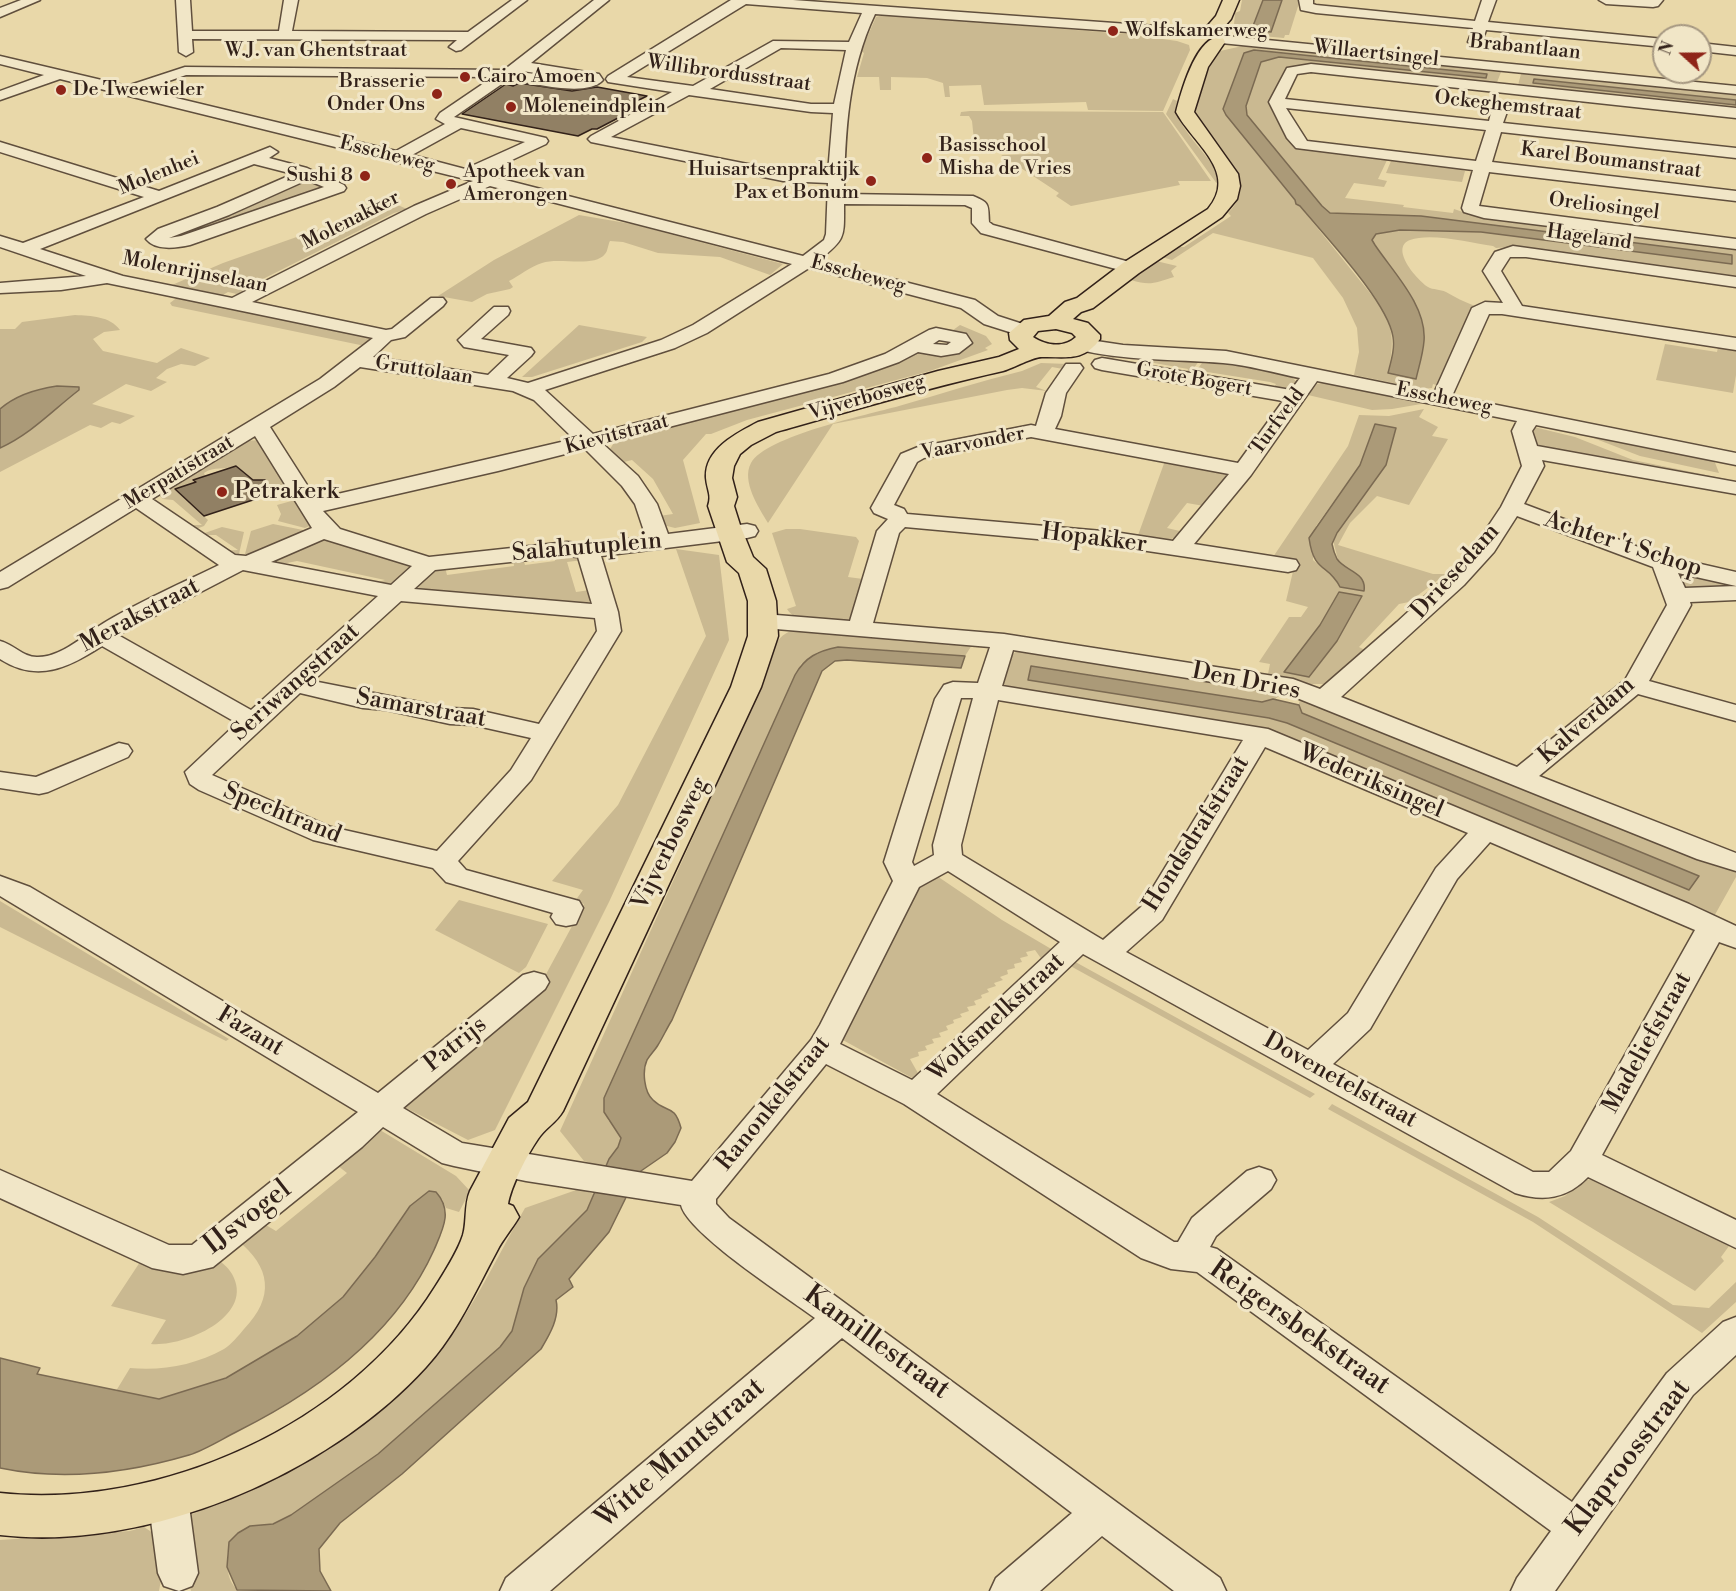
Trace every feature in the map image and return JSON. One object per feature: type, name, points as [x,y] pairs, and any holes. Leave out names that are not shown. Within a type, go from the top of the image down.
[{"type":"main road","points":[[1078,344],[1086,309],[1085,303],[1131,268],[1215,213],[1226,202],[1231,191],[1228,172],[1185,112],[1187,101],[1213,37],[1231,0]]},
{"type":"main road","points":[[1029,337],[1062,351],[1078,344]]},
{"type":"main road","points":[[1029,337],[1078,344]]},
{"type":"main road","name":"Vijverbosweg","points":[[0,1514],[41,1516],[108,1511],[168,1497],[222,1480],[313,1436],[368,1396],[410,1354],[443,1311],[484,1233],[508,1204],[516,1166],[545,1130],[543,1111],[746,687],[760,650],[764,621],[762,601],[752,569],[755,561],[721,506],[724,497],[718,478],[725,457],[742,440],[755,432],[887,392],[989,365],[1006,363],[1029,337]]},
{"type":"street","points":[[0,13],[33,0]]},
{"type":"street","points":[[183,0],[187,66],[185,71]]},
{"type":"street","points":[[285,36],[291,0]]},
{"type":"street","points":[[466,174],[540,141],[459,123],[444,119],[445,116],[513,70],[602,0]]},
{"type":"street","name":"Brabantlaan","points":[[738,0],[1213,37],[1736,90]]},
{"type":"street","name":"Willibrordusstraat","points":[[744,0],[613,78],[811,108],[840,109]]},
{"type":"street","points":[[902,12],[912,0]]},
{"type":"street","points":[[1467,63],[1489,0]]},
{"type":"street","points":[[1606,0],[1653,3],[1656,0]]},
{"type":"street","points":[[422,72],[518,1]]},
{"type":"street","points":[[1306,4],[1481,26],[1652,43]]},
{"type":"street","points":[[685,322],[739,305],[807,262],[832,242],[835,234],[840,109],[844,78],[852,46],[870,10]]},
{"type":"street","points":[[185,35],[470,36]]},
{"type":"street","points":[[837,178],[783,176],[596,139],[778,44],[852,46]]},
{"type":"street","points":[[1712,48],[1736,51]]},
{"type":"street","name":"Esscheweg","points":[[0,60],[466,174],[968,304],[991,320],[1029,337]]},
{"type":"street","name":"Willaertsingel","points":[[1275,102],[1292,71],[1301,68],[1736,113]]},
{"type":"street","points":[[1275,102],[1295,138],[1302,145],[1482,167],[1513,68]]},
{"type":"street","points":[[513,70],[578,85],[593,82],[596,80],[594,76]]},
{"type":"street","name":"W.J. van Ghentstraat","points":[[127,91],[185,71],[513,70]]},
{"type":"street","points":[[0,96],[60,74]]},
{"type":"street","name":"Ockeghemstraat","points":[[1275,102],[1736,153]]},
{"type":"street","points":[[397,157],[459,123]]},
{"type":"street","name":"Molenhei","points":[[23,249],[160,197],[310,135]]},
{"type":"street","points":[[0,147],[160,197]]},
{"type":"street","points":[[252,159],[306,174],[338,188],[184,241],[166,243],[155,239],[164,233],[223,211],[306,174]]},
{"type":"street","name":"Karel Boumanstraat","points":[[1482,167],[1736,196]]},
{"type":"street","name":"Oreliosingel","points":[[1482,167],[1470,206],[1476,212],[1736,244]]},
{"type":"street","name":"Molenakker","points":[[234,304],[420,210],[489,180]]},
{"type":"street","points":[[836,199],[967,200],[980,205],[981,223],[987,229],[1131,268]]},
{"type":"street","name":"Molenrijnselaan","points":[[0,241],[105,278],[376,332],[384,336]]},
{"type":"street","name":"Hageland","points":[[1512,310],[1513,304],[1492,271],[1499,256],[1505,252],[1526,252],[1736,282]]},
{"type":"street","points":[[0,288],[61,285],[105,278]]},
{"type":"street","points":[[356,360],[384,336],[398,333],[437,302]]},
{"type":"street","points":[[529,389],[668,344],[685,322],[718,304],[739,305]]},
{"type":"street","points":[[1441,399],[1479,312],[1492,308],[1736,344]]},
{"type":"street","name":"Gruttolaan","points":[[492,382],[524,352],[471,343],[468,340],[501,311]]},
{"type":"street","points":[[1043,434],[1051,417],[1056,393],[1078,344]]},
{"type":"street","name":"Esscheweg","points":[[1078,344],[1124,351],[1226,357],[1736,459]]},
{"type":"street","name":"Grote Bogert","points":[[1078,344],[1297,397]]},
{"type":"street","name":"Kievitstraat","points":[[311,507],[590,442],[836,378],[892,358],[917,346]]},
{"type":"street","name":"Gruttolaan","points":[[356,360],[529,389],[541,396],[636,489],[651,517],[659,542]]},
{"type":"street","name":"Merpatistraat","points":[[0,582],[327,383],[356,360]]},
{"type":"street","name":"Turfveld","points":[[1178,549],[1243,470],[1313,373]]},
{"type":"street","name":"Driesedam","points":[[1324,699],[1455,580],[1486,547],[1512,507],[1533,466],[1522,431],[1530,417]]},
{"type":"street","points":[[244,562],[326,531],[258,424]]},
{"type":"street","name":"Vaarvonder","points":[[860,628],[908,458],[918,453],[1031,431],[1164,456]]},
{"type":"street","points":[[1529,451],[1736,488]]},
{"type":"street","name":"Turfveld","points":[[1164,456],[1243,470]]},
{"type":"street","name":"Salahutuplein","points":[[137,499],[228,560],[395,594],[606,612]]},
{"type":"street","name":"Achter 't Schop","points":[[1512,507],[1664,563],[1736,579]]},
{"type":"street","name":"Hopakker","points":[[890,519],[1105,538],[1288,565]]},
{"type":"street","name":"Salahutuplein","points":[[326,531],[374,549],[428,564],[567,549],[588,551],[738,532]]},
{"type":"street","points":[[566,917],[569,908],[456,876],[443,861],[518,780],[609,632],[606,612],[588,551]]},
{"type":"street","name":"Merakstraat","points":[[0,648],[25,663],[38,665],[53,661],[103,637],[113,627],[244,562]]},
{"type":"street","points":[[1664,563],[1670,586],[1677,595]]},
{"type":"street","points":[[395,594],[428,564]]},
{"type":"street","name":"Achter 't Schop","points":[[1677,595],[1736,593]]},
{"type":"street","name":"Seriwangstraat","points":[[198,772],[395,594]]},
{"type":"street","name":"Kalverdam","points":[[1520,778],[1634,685],[1678,605],[1677,595]]},
{"type":"street","name":"Den Dries","points":[[764,621],[1004,641],[1293,687],[1707,854],[1736,862]]},
{"type":"street","points":[[103,637],[253,722]]},
{"type":"street","points":[[988,691],[953,690],[948,699],[898,862],[907,881],[949,859],[947,845],[988,691],[1004,641]]},
{"type":"street","name":"Samarstraat","points":[[295,684],[450,717],[473,717],[546,734]]},
{"type":"street","points":[[1634,685],[1736,713]]},
{"type":"street","name":"Wederiksingel","points":[[988,691],[1259,735],[1724,932]]},
{"type":"street","name":"Hondsdrafstraat","points":[[1092,947],[1152,913],[1259,735]]},
{"type":"street","points":[[0,780],[39,786],[118,751]]},
{"type":"street","name":"Spechtrand","points":[[198,772],[200,778],[208,784],[323,834],[443,861]]},
{"type":"street","points":[[1311,1066],[1359,1021],[1446,874],[1486,830]]},
{"type":"street","name":"Dovenetelstraat","points":[[949,859],[1028,911],[1092,947],[1527,1184],[1546,1187],[1564,1180],[1583,1160]]},
{"type":"street","name":"Ranonkelstraat","points":[[684,1192],[822,1048],[835,1027],[907,881]]},
{"type":"street","name":"Fazant","points":[[0,885],[20,894],[454,1154],[516,1166]]},
{"type":"street","name":"Madeliefstraat","points":[[1583,1160],[1724,932]]},
{"type":"street","name":"Wolfsmelkstraat","points":[[915,1096],[1092,947]]},
{"type":"street","name":"Patrijs","points":[[380,1110],[407,1085],[534,982]]},
{"type":"street","name":"Reigersbekstraat","points":[[822,1048],[915,1096],[1154,1248],[1171,1255],[1204,1259],[1576,1527]]},
{"type":"street","name":"IJsvogel","points":[[0,1183],[164,1258],[183,1260],[201,1257],[350,1138],[380,1110]]},
{"type":"street","points":[[1583,1160],[1736,1235]]},
{"type":"street","points":[[516,1166],[684,1192]]},
{"type":"street","points":[[1188,1256],[1204,1227],[1259,1180]]},
{"type":"street","name":"Kamillestraat","points":[[684,1192],[717,1227],[842,1317],[1206,1591]]},
{"type":"street","name":"Witte Muntstraat","points":[[520,1591],[842,1317]]},
{"type":"street","name":"Klaproosstraat","points":[[1531,1591],[1680,1384],[1736,1332]]},
{"type":"street","points":[[168,1497],[178,1572]]},
{"type":"street","points":[[1010,1591],[1102,1512]]},
{"type":"shaded area","points":[[1242,0],[1263,0],[1254,26],[1270,32],[1282,0],[1300,0],[1289,35],[1285,35],[1284,38],[1251,35],[1237,28],[1237,25],[1234,25],[1235,13],[1240,11]]},
{"type":"shaded area","points":[[1263,0],[1282,0],[1271,32],[1260,31],[1253,26]]},
{"type":"shaded area","points":[[883,15],[1127,34],[1177,41],[1189,45],[1190,50],[1163,111],[1088,110],[1086,102],[984,105],[981,85],[949,86],[950,97],[945,97],[943,83],[927,78],[891,77],[891,90],[880,90],[879,77],[857,77],[864,53],[861,51],[876,17]]},
{"type":"shaded area","points":[[1247,45],[1495,69],[1501,72],[1496,85],[1288,70],[1270,102],[1293,144],[1388,158],[1378,179],[1387,181],[1384,187],[1354,183],[1345,198],[1453,213],[1454,209],[1466,213],[1736,246],[1736,280],[1510,247],[1496,248],[1451,239],[1429,237],[1410,240],[1404,244],[1402,250],[1407,264],[1418,278],[1432,289],[1444,291],[1475,306],[1439,386],[1433,384],[1432,388],[1423,389],[1354,375],[1359,352],[1357,328],[1343,298],[1313,258],[1213,233],[1172,260],[1162,257],[1177,247],[1184,247],[1231,216],[1228,213],[1240,195],[1239,174],[1199,122],[1194,110],[1211,64],[1220,51]],"holes":[[[1254,50],[1487,75],[1485,78],[1277,57],[1261,62],[1246,106],[1247,115],[1330,213],[1421,216],[1732,255],[1732,263],[1481,232],[1400,230],[1376,234],[1372,240],[1418,309],[1416,378],[1388,373],[1392,341],[1390,325],[1383,309],[1226,115],[1224,108],[1244,53]]]},
{"type":"shaded area","points":[[1254,50],[1487,74],[1486,78],[1279,57],[1261,62],[1246,106],[1247,115],[1330,213],[1421,216],[1732,255],[1732,264],[1481,232],[1400,230],[1376,234],[1372,240],[1415,302],[1423,328],[1424,341],[1416,379],[1388,373],[1393,337],[1380,306],[1354,269],[1296,204],[1223,109],[1244,53]]},
{"type":"shaded area","points":[[1530,72],[1736,94],[1736,100],[1535,79],[1534,83],[1736,105],[1736,111],[1518,85],[1521,74]]},
{"type":"shaded area","points":[[1534,79],[1736,100],[1736,105],[1533,83]]},
{"type":"shaded area","points":[[1173,99],[1177,101],[1176,109],[1184,127],[1216,170],[1220,188],[1166,114]]},
{"type":"shaded area","points":[[961,112],[1163,112],[1211,181],[1178,181],[1180,185],[1071,206],[1056,196],[1059,193],[1001,155],[1032,154],[1029,146],[990,144],[989,150],[975,150],[972,121],[969,116],[960,116]]},
{"type":"shaded area","points":[[1391,161],[1465,171],[1462,182],[1386,173]]},
{"type":"shaded area","points":[[305,178],[328,188],[181,238],[170,239],[166,236]]},
{"type":"shaded area","points":[[393,203],[407,209],[394,213],[251,285],[256,287],[241,295],[228,292],[223,295],[172,285],[223,263]]},
{"type":"shaded area","points":[[579,215],[632,224],[783,264],[770,275],[720,257],[658,253],[623,242],[610,241],[606,253],[600,258],[542,263],[509,281],[513,287],[510,289],[487,294],[472,302],[438,296],[494,260]]},
{"type":"shaded area","points":[[1156,261],[1177,266],[1171,271],[1174,277],[1152,283],[1131,280]]},
{"type":"shaded area","points":[[179,296],[378,337],[365,346],[172,306],[170,303]]},
{"type":"shaded area","points":[[75,315],[106,319],[120,330],[104,332],[93,339],[103,351],[157,363],[181,348],[210,358],[195,366],[181,364],[167,369],[156,378],[167,382],[151,391],[126,384],[92,404],[135,416],[120,424],[112,422],[101,428],[90,425],[0,472],[0,329],[15,329],[22,322]]},
{"type":"shaded area","points":[[579,325],[647,337],[642,342],[532,377],[522,377]]},
{"type":"shaded area","points":[[960,325],[986,336],[992,344],[985,348],[988,350],[930,371],[747,420],[706,434],[683,460],[700,523],[675,528],[663,525],[659,516],[673,514],[653,479],[632,460],[620,463],[606,450],[610,449],[615,441],[916,352],[958,351],[949,333]]},
{"type":"shaded area","points":[[1665,344],[1717,352],[1718,347],[1736,350],[1733,393],[1656,380]]},
{"type":"shaded area","points":[[1114,355],[1199,361],[1189,375],[1186,374],[1188,369],[1115,356],[1110,362],[1101,359]]},
{"type":"shaded area","points":[[1041,363],[1068,364],[1063,369],[1052,367],[1036,387],[1047,391],[1022,388],[1007,390],[833,424],[768,523],[756,502],[748,478],[748,470],[760,453],[776,444],[796,435],[842,421],[899,406],[976,383],[1022,371]]},
{"type":"shaded area","points":[[1202,363],[1265,367],[1288,375],[1297,382],[1291,389],[1273,389],[1276,384],[1270,382],[1201,371],[1197,376],[1193,375]]},
{"type":"shaded area","points":[[1329,382],[1428,401],[1392,409],[1372,410],[1308,395],[1317,384]]},
{"type":"shaded area","points":[[57,386],[79,387],[79,390],[32,429],[0,448],[0,409],[27,393]]},
{"type":"shaded area","points":[[1424,409],[1419,417],[1438,427],[1432,436],[1448,439],[1409,505],[1377,496],[1350,523],[1338,545],[1433,574],[1446,574],[1409,602],[1399,604],[1359,647],[1365,650],[1324,684],[1310,684],[1268,674],[1270,664],[1259,662],[1289,617],[1301,617],[1308,607],[1286,601],[1295,563],[1273,557],[1348,446],[1359,415],[1389,416]],"holes":[[[1396,428],[1386,465],[1333,540],[1338,560],[1361,577],[1340,586],[1313,560],[1316,526],[1360,465],[1366,453]],[[1339,592],[1362,596],[1337,641],[1310,677],[1285,671],[1320,625]]]},
{"type":"shaded area","points":[[1375,424],[1396,428],[1386,465],[1337,533],[1332,544],[1337,559],[1362,580],[1364,591],[1340,587],[1314,557],[1309,538],[1360,465]]},
{"type":"shaded area","points":[[1534,427],[1575,437],[1633,460],[1726,479],[1734,485],[1535,448],[1531,434]]},
{"type":"shaded area","points":[[1583,434],[1714,460],[1719,473],[1640,456]]},
{"type":"shaded area","points":[[260,440],[291,490],[286,494],[274,496],[280,494],[278,491],[269,494],[260,486],[264,484],[264,481],[254,481],[236,466],[208,471],[204,473],[205,476],[194,480],[199,485],[175,489],[208,520],[204,526],[191,531],[185,525],[202,525],[173,500],[163,499],[157,494],[244,441]]},
{"type":"shaded area","points":[[1166,458],[1229,475],[1204,506],[1187,503],[1167,528],[1184,532],[1173,539],[1161,541],[1137,538]]},
{"type":"shaded area","points":[[295,500],[312,525],[305,528],[278,521],[281,514],[277,505]]},
{"type":"shaded area","points":[[273,524],[303,530],[302,534],[252,554],[245,554],[251,531]]},
{"type":"shaded area","points":[[222,527],[244,532],[239,554],[230,557],[221,551],[238,550],[216,535],[199,535]]},
{"type":"shaded area","points":[[786,529],[856,537],[859,541],[848,577],[863,579],[850,623],[807,621],[787,609],[796,606],[772,533]]},
{"type":"shaded area","points":[[324,537],[414,565],[400,585],[368,585],[385,580],[297,561],[277,565],[269,560]]},
{"type":"shaded area","points":[[676,549],[719,555],[729,640],[609,902],[495,1130],[468,1140],[406,1108],[405,1095],[538,989],[584,904],[575,901],[583,890],[552,881],[618,805],[706,636]]},
{"type":"shaded area","points":[[571,553],[583,560],[567,562],[576,592],[590,590],[592,598],[587,604],[428,591],[424,596],[407,587],[422,573],[445,567],[447,575],[514,566],[513,559],[523,558],[525,565],[555,561],[553,554]]},
{"type":"shaded area","points":[[1673,568],[1736,583],[1736,589],[1679,590]]},
{"type":"shaded area","points":[[1339,592],[1362,596],[1337,641],[1309,677],[1284,672],[1320,625]]},
{"type":"shaded area","points":[[798,629],[972,645],[965,656],[848,647],[818,652],[801,664],[604,1098],[608,1120],[618,1130],[621,1138],[618,1147],[605,1168],[584,1161],[560,1131],[765,678],[774,647],[783,636]]},
{"type":"shaded area","points":[[838,647],[965,656],[961,668],[847,660],[835,661],[822,671],[672,1020],[645,1065],[645,1081],[650,1096],[658,1104],[673,1112],[678,1120],[681,1128],[675,1142],[667,1153],[638,1173],[609,1232],[569,1279],[573,1287],[556,1300],[557,1313],[551,1331],[541,1349],[402,1474],[340,1523],[319,1549],[320,1571],[331,1591],[237,1590],[227,1567],[229,1542],[238,1533],[250,1526],[273,1524],[291,1515],[378,1454],[500,1347],[512,1331],[524,1288],[538,1259],[587,1210],[609,1159],[618,1147],[621,1138],[604,1112],[604,1098],[795,675],[813,656]]},
{"type":"shaded area","points":[[1019,649],[1285,691],[1273,701],[1262,702],[1031,666],[1028,679],[1270,718],[1689,889],[1698,876],[1302,713],[1298,707],[1301,696],[1736,869],[1736,877],[1712,920],[1273,735],[1002,688],[1011,656]]},
{"type":"shaded area","points":[[1031,666],[1262,702],[1273,699],[1299,705],[1302,713],[1699,876],[1689,890],[1287,723],[1269,718],[1028,680]]},
{"type":"shaded area","points":[[934,874],[1002,920],[1058,953],[1045,964],[1035,950],[1026,952],[1028,956],[1020,958],[1022,962],[1014,964],[1015,968],[1007,970],[1008,974],[1000,977],[1003,980],[994,983],[996,986],[987,989],[989,992],[974,1001],[976,1005],[967,1007],[969,1011],[960,1014],[962,1017],[946,1026],[948,1030],[939,1033],[941,1037],[932,1039],[934,1043],[925,1046],[927,1050],[918,1052],[919,1056],[910,1059],[919,1075],[914,1079],[841,1039],[912,892]]},
{"type":"shaded area","points":[[459,900],[548,924],[526,967],[519,973],[435,930]]},
{"type":"shaded area","points":[[0,901],[229,1039],[226,1041],[0,927]]},
{"type":"shaded area","points":[[1070,959],[1315,1094],[1310,1098],[1065,963]]},
{"type":"shaded area","points":[[1332,1104],[1538,1217],[1673,1305],[1709,1308],[1736,1282],[1736,1302],[1702,1333],[1533,1222],[1328,1109]]},
{"type":"shaded area","points":[[380,1130],[456,1176],[470,1191],[459,1212],[446,1208],[442,1199],[410,1206],[352,1288],[342,1298],[303,1331],[234,1374],[210,1385],[161,1399],[144,1398],[116,1391],[130,1368],[155,1369],[179,1366],[213,1355],[232,1342],[254,1317],[261,1305],[265,1283],[257,1261],[237,1240],[259,1221],[276,1231],[347,1173],[333,1162]]},
{"type":"shaded area","points":[[1598,1179],[1732,1242],[1721,1257],[1724,1261],[1695,1291],[1549,1202],[1565,1196],[1582,1180]]},
{"type":"shaded area","points":[[579,1189],[594,1194],[587,1210],[572,1227],[518,1314],[512,1331],[500,1347],[378,1454],[291,1515],[273,1524],[250,1526],[229,1542],[227,1562],[229,1575],[239,1591],[191,1591],[187,1516],[268,1482],[307,1462],[344,1439],[379,1413],[411,1384],[440,1351],[473,1302],[525,1208]]},
{"type":"shaded area","points":[[429,1191],[436,1192],[441,1199],[445,1220],[434,1250],[418,1280],[399,1308],[376,1334],[352,1357],[297,1398],[207,1447],[166,1461],[95,1473],[47,1474],[0,1468],[0,1358],[40,1368],[37,1374],[159,1399],[226,1378],[297,1336],[343,1297],[375,1257],[410,1206]]},
{"type":"shaded area","points":[[215,1257],[232,1274],[237,1289],[234,1303],[226,1315],[213,1326],[198,1334],[165,1344],[151,1344],[166,1320],[111,1306],[142,1259]]},
{"type":"shaded area","points":[[144,1527],[159,1537],[163,1569],[159,1591],[0,1591],[0,1540],[130,1531]]},
{"type":"building","name":"Moleneindplein","points":[[519,83],[572,91],[597,87],[647,96],[631,104],[641,106],[597,129],[578,136],[462,114],[506,84],[513,86]]},
{"type":"building","name":"Petrakerk","points":[[236,466],[253,480],[265,480],[262,497],[204,516],[175,489],[196,482],[193,480]]},
{"type":"place","name":"Wolfskamerweg","points":[[1113,31]]},
{"type":"place","name":"Cairo Amoen","points":[[465,77]]},
{"type":"place","name":"De Tweewieler","points":[[61,90]]},
{"type":"place","name":"Brasserie Onder Ons","points":[[437,94]]},
{"type":"place","name":"Moleneindplein","points":[[511,107]]},
{"type":"place","name":"Basisschool Misha de Vries","points":[[927,158]]},
{"type":"place","name":"Sushi 8","points":[[365,176]]},
{"type":"place","name":"Huisartsenpraktijk Pax et Bonum","points":[[871,181]]},
{"type":"place","name":"Apotheek van Amerongen","points":[[451,184]]},
{"type":"place","name":"Petrakerk","points":[[222,492]]}]
